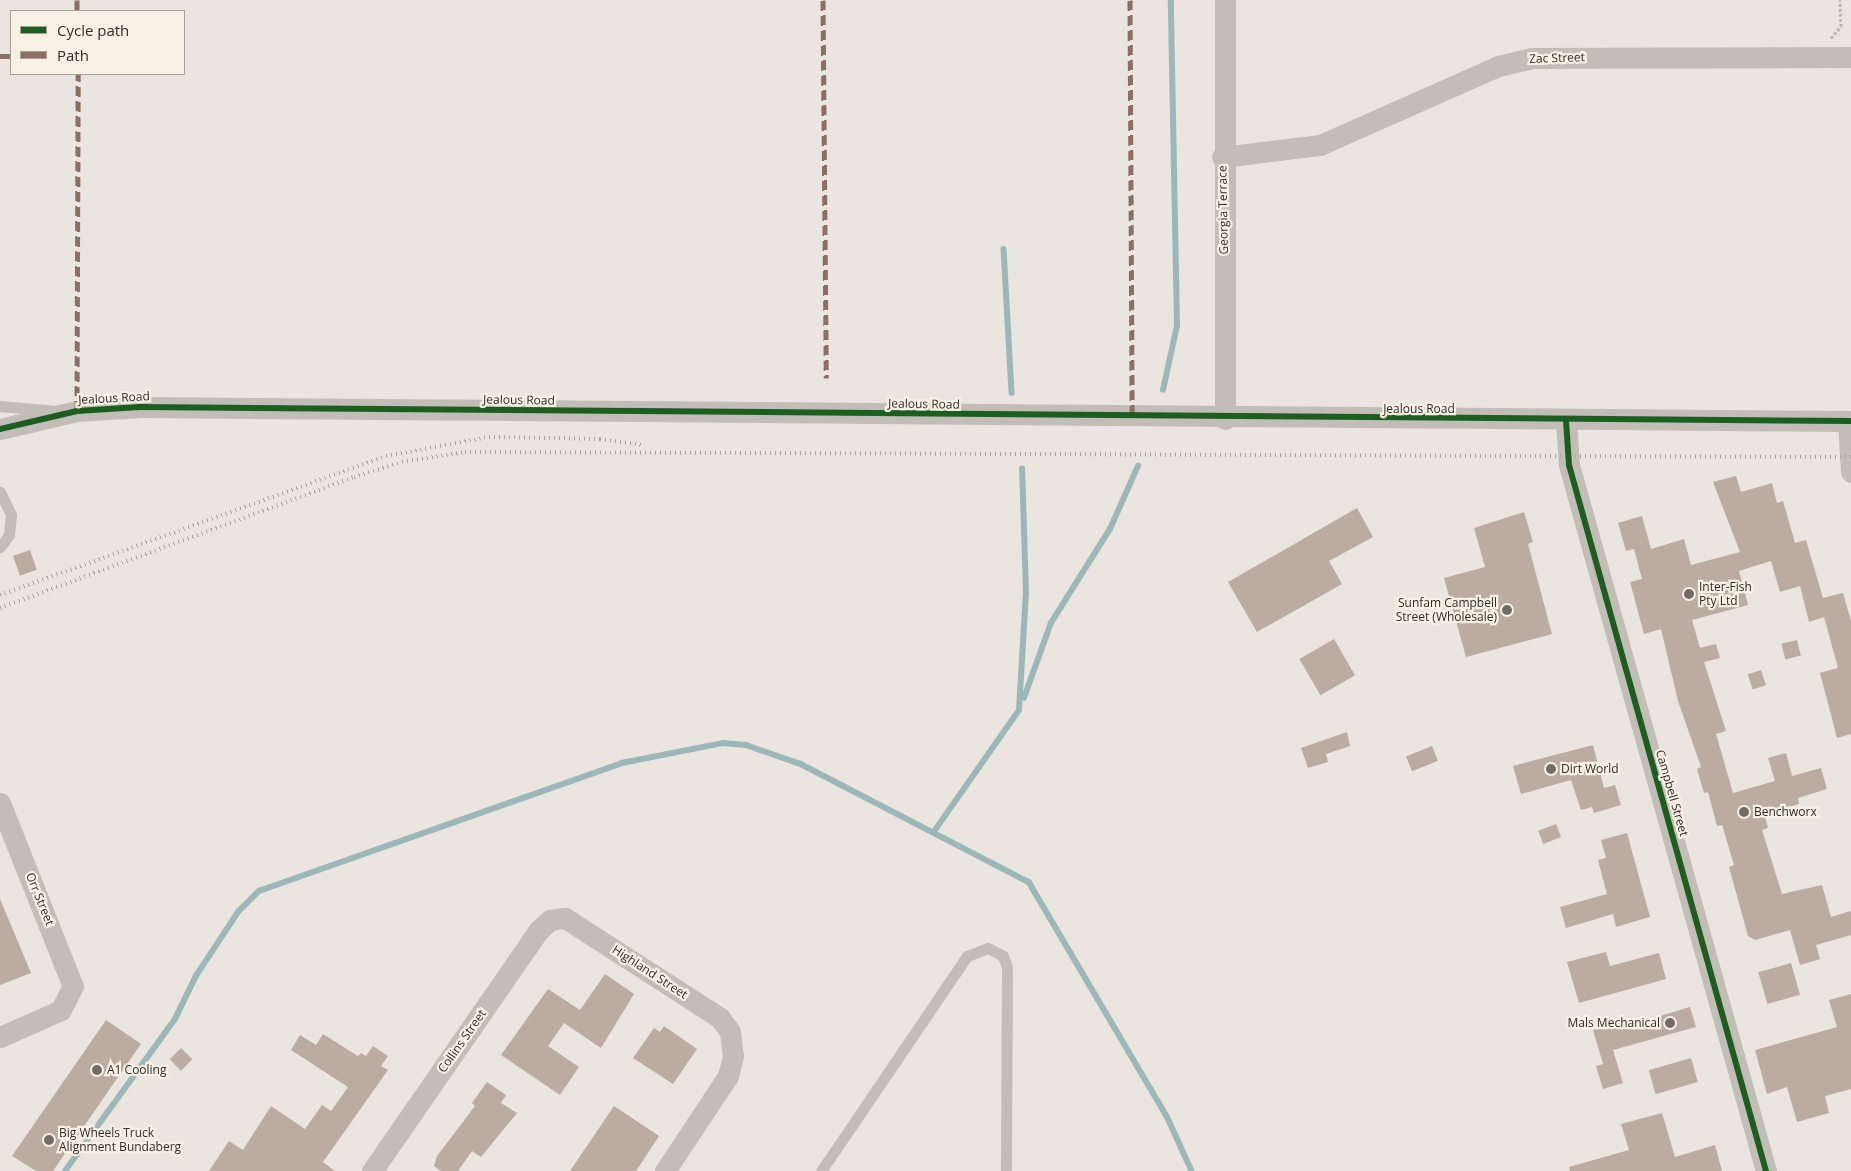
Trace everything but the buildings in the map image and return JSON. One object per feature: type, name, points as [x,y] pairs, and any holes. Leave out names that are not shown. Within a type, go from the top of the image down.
[{"type":"street","name":"Georgia Terrace","points":[[1225,0],[1222,158],[1225,419]]},
{"type":"street","name":"Zac Street","points":[[1222,158],[1320,145],[1498,66],[1525,59],[1851,57]]},
{"type":"street","name":"Jealous Road","points":[[0,429],[64,413],[140,407],[1225,419],[1849,421]]},
{"type":"street","name":"Campbell Street","points":[[1566,420],[1569,465],[1766,1171]]},
{"type":"street","points":[[1849,421],[1851,472]]},
{"type":"street","name":"Orr Street","points":[[0,803],[71,976],[72,996],[51,1016],[0,1037]]},
{"type":"street","name":"Highland Street","points":[[557,918],[572,921],[720,1018],[732,1040],[728,1076],[666,1171]]},
{"type":"street","name":"Collins Street","points":[[372,1171],[538,931],[557,918]]},
{"type":"lane","points":[[0,406],[64,413]]},
{"type":"lane","points":[[0,492],[11,515],[9,535],[0,547]]},
{"type":"lane","points":[[822,1171],[967,956],[988,948],[1004,956],[1007,967],[1006,1171]]},
{"type":"path","points":[[1822,40],[1832,37],[1841,26],[1840,0]]},
{"type":"waterway","points":[[1163,390],[1177,326],[1171,0]]},
{"type":"waterway","points":[[1004,249],[1012,393]]},
{"type":"waterway","points":[[1024,698],[1051,623],[1110,529],[1138,466]]},
{"type":"waterway","points":[[933,833],[1019,710],[1026,593],[1022,469]]},
{"type":"waterway","points":[[65,1171],[175,1019],[196,976],[238,912],[259,891],[622,763],[723,743],[746,745],[801,764],[1029,882],[1167,1116],[1192,1171]]},
{"type":"railway","points":[[0,595],[386,456],[489,437],[600,439],[643,445]]},
{"type":"railway","points":[[0,608],[354,477],[402,462],[465,452],[1851,457]]},
{"type":"marked path","points":[[77,0],[77,10]]},
{"type":"marked path","points":[[823,0],[826,378]]},
{"type":"marked path","points":[[1130,0],[1132,417]]},
{"type":"marked path","points":[[0,56],[10,56]]},
{"type":"marked path","points":[[77,411],[78,75]]},
{"type":"cycle path","points":[[0,429],[77,411],[140,407],[1851,421]]},
{"type":"cycle path","points":[[1566,420],[1569,465],[1766,1171]]},
{"type":"place","name":"Inter-Fish Pty Ltd","points":[[1689,594]]},
{"type":"place","name":"Sunfam Campbell Street (Wholesale)","points":[[1507,610]]},
{"type":"place","name":"Dirt World","points":[[1551,769]]},
{"type":"place","name":"Benchworx","points":[[1744,812]]},
{"type":"place","name":"Mals Mechanical","points":[[1670,1023]]},
{"type":"place","name":"A1 Cooling","points":[[97,1070]]},
{"type":"place","name":"Big Wheels Truck Alignment Bundaberg","points":[[49,1140]]}]
